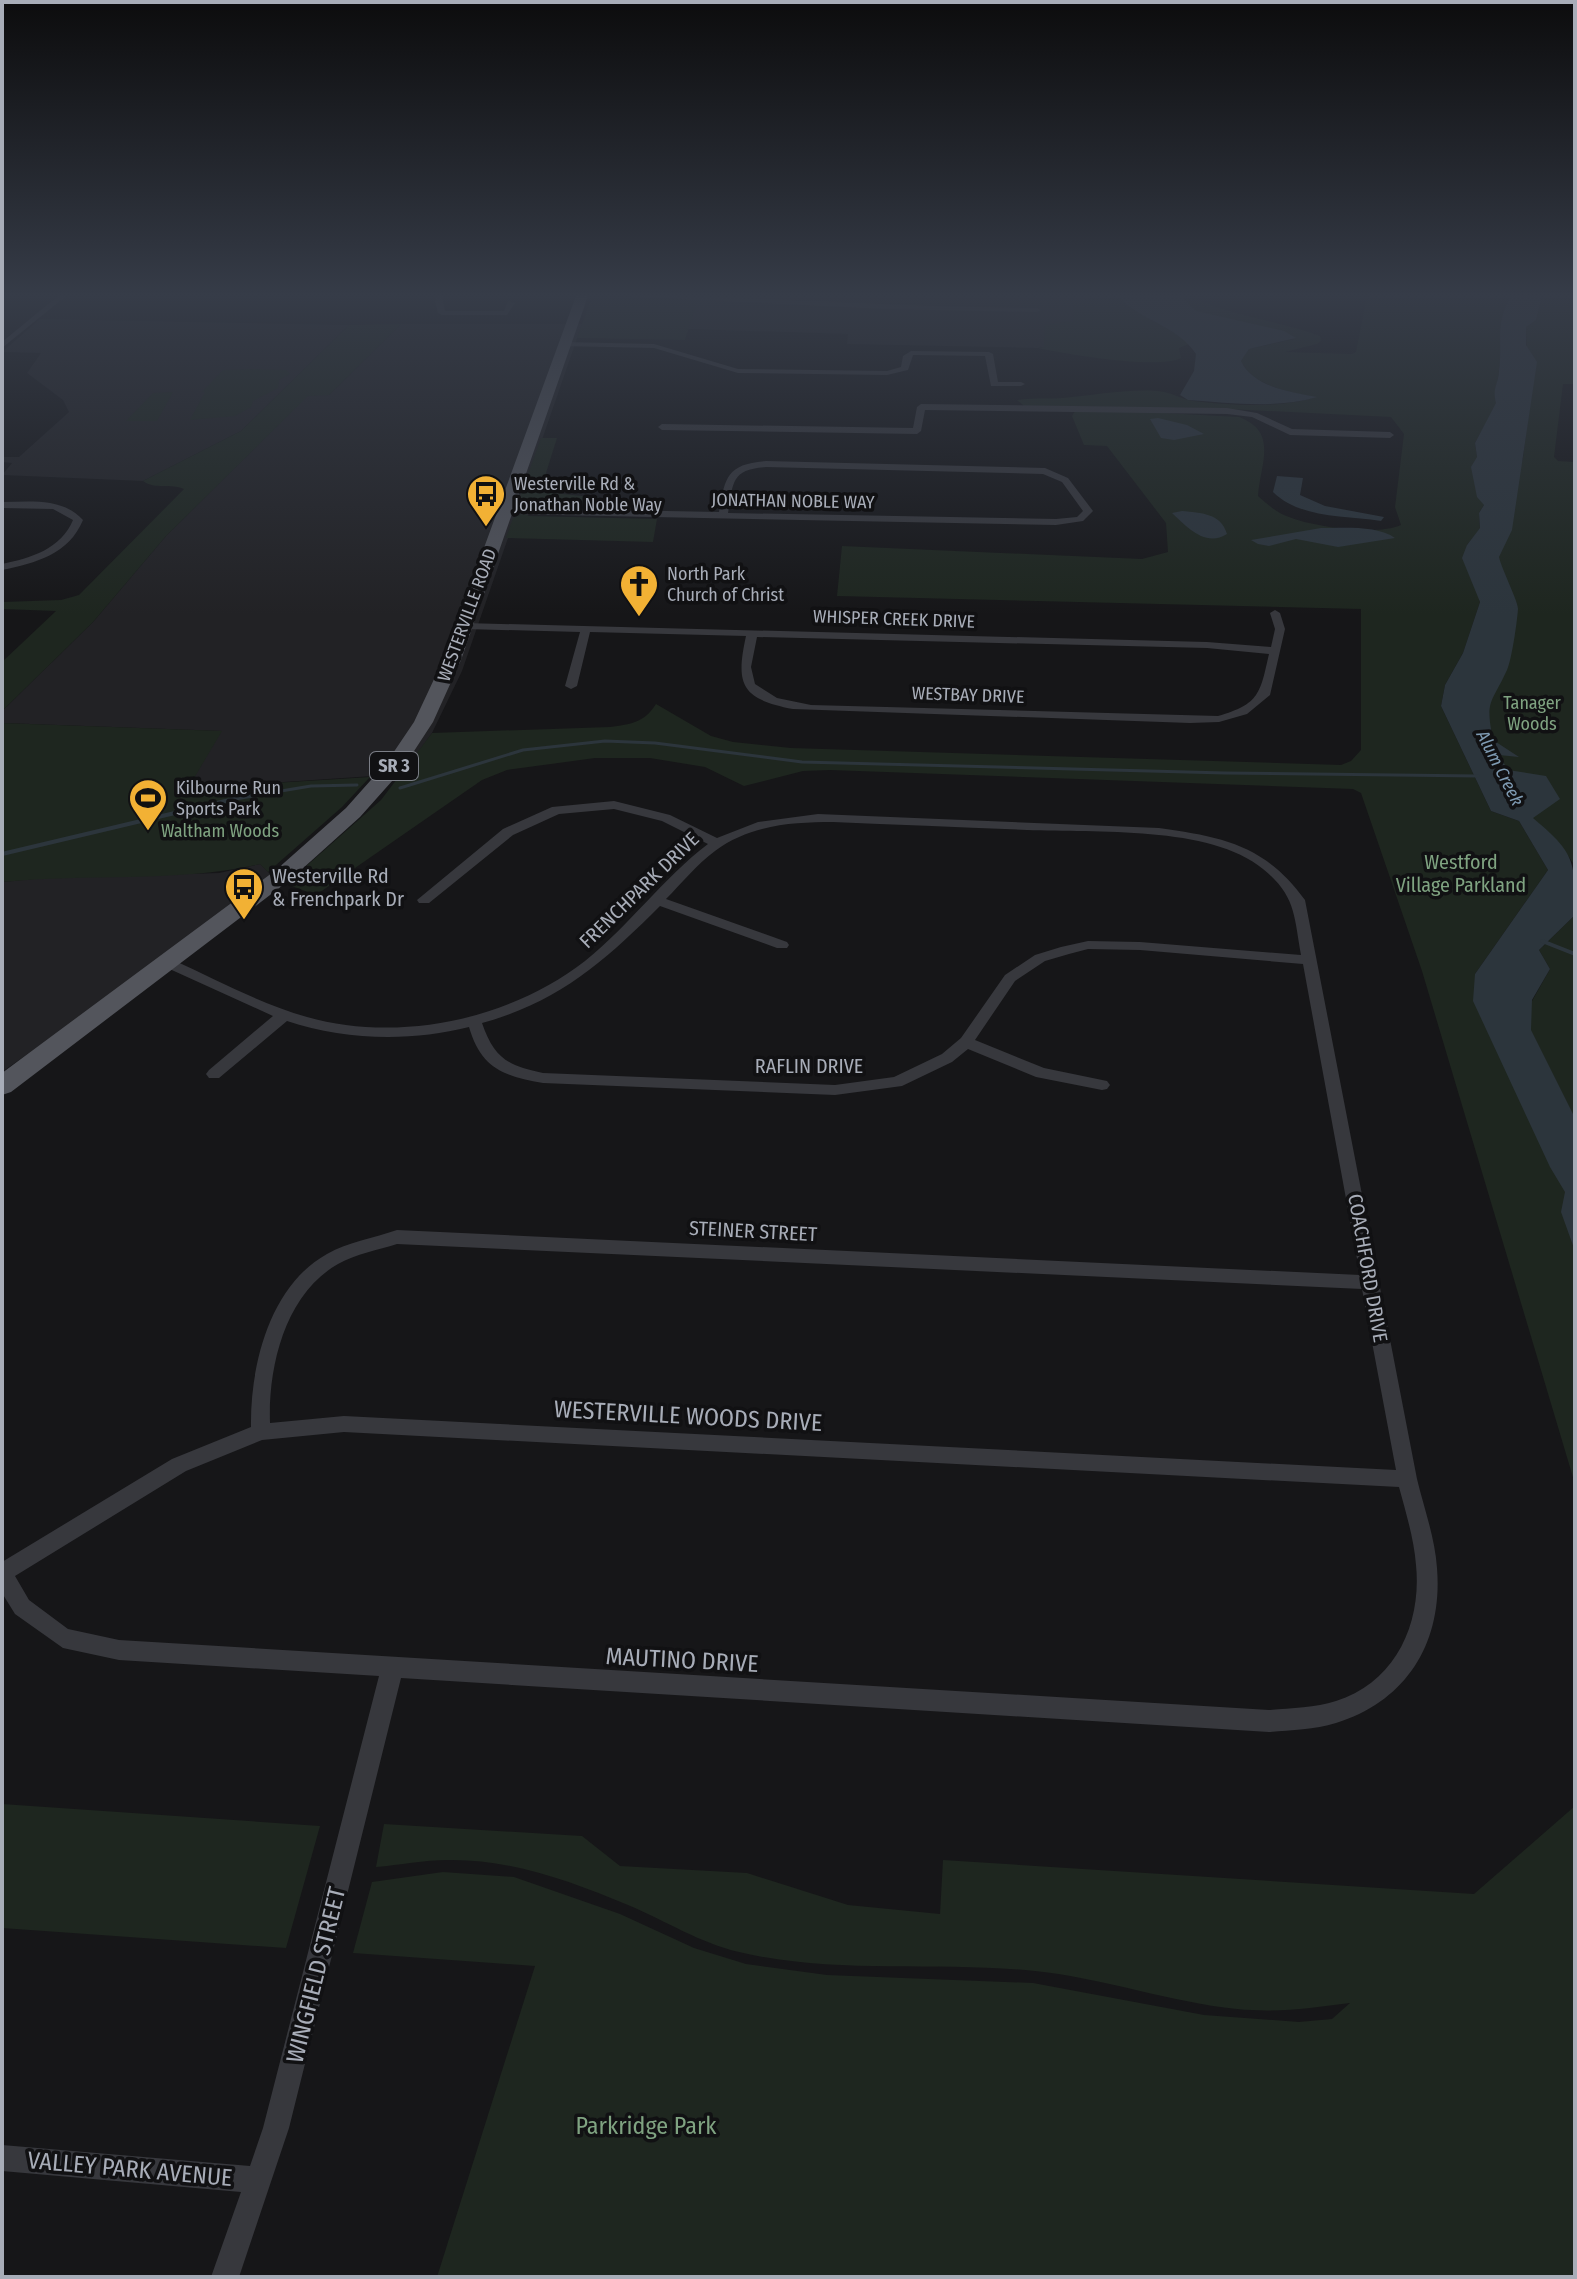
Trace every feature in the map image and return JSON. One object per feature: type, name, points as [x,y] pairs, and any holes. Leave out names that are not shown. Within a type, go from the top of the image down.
[{"type":"main road","name":"WESTERVILLE ROAD","points":[[2,1086],[282,875],[337,828],[383,781],[413,740],[440,689],[543,402]]},
{"type":"street","points":[[662,427],[917,431],[921,407],[1053,407],[1227,411],[1254,415],[1290,432],[1390,435]]},
{"type":"street","name":"JONATHAN NOBLE WAY","points":[[505,511],[1056,522],[1080,519],[1088,511],[1086,504],[1065,480],[1045,471],[742,466],[730,477],[723,515]]},
{"type":"street","points":[[2,505],[56,507],[75,515],[77,525],[70,535],[42,556],[2,567]]},
{"type":"street","points":[[1274,651],[1280,629],[1275,613]]},
{"type":"street","name":"WHISPER CREEK DRIVE","points":[[465,626],[1236,646],[1274,651]]},
{"type":"street","points":[[571,686],[586,629]]},
{"type":"street","name":"WESTBAY DRIVE","points":[[752,633],[746,675],[755,691],[779,703],[811,708],[1219,719],[1243,712],[1266,693],[1274,651]]},
{"type":"street","points":[[424,900],[508,832],[556,810],[614,805],[666,818],[717,843]]},
{"type":"street","name":"FRENCHPARK DRIVE","points":[[168,963],[320,1026],[405,1033],[475,1023],[555,989],[589,966],[717,843],[755,826],[780,821],[833,818],[1159,832],[1208,838],[1254,854]]},
{"type":"street","name":"COACHFORD DRIVE","points":[[1254,854],[1281,875],[1298,900],[1407,1479],[1426,1565],[1424,1627],[1413,1651],[1394,1679],[1383,1688]]},
{"type":"street","points":[[657,900],[782,945]]},
{"type":"street","name":"RAFLIN DRIVE","points":[[475,1023],[480,1044],[495,1062],[516,1074],[543,1078],[835,1090],[897,1082],[947,1058],[966,1042],[1010,978],[1040,958],[1066,950],[1088,945],[1140,946],[1310,960]]},
{"type":"street","points":[[214,1074],[285,1014]]},
{"type":"street","points":[[966,1042],[1041,1073],[1102,1085]]},
{"type":"street","name":"STEINER STREET","points":[[261,1432],[258,1405],[263,1368],[284,1315],[301,1286],[329,1261],[397,1237],[1370,1282]]},
{"type":"street","name":"WESTERVILLE WOODS DRIVE","points":[[2,1573],[168,1471],[261,1432],[344,1424],[1407,1479]]},
{"type":"street","name":"MAUTINO DRIVE","points":[[2,1573],[22,1607],[63,1638],[119,1650],[1269,1721],[1338,1712],[1383,1688]]},
{"type":"street","name":"WINGFIELD STREET","points":[[225,2277],[276,2128],[392,1669]]},
{"type":"street","name":"VALLEY PARK AVENUE","points":[[2,2158],[257,2180]]},
{"type":"shaded area","points":[[64,402],[270,402],[241,431],[143,481],[2,475],[12,463],[2,462],[2,457],[19,457],[69,412]]},
{"type":"shaded area","points":[[301,402],[555,402],[462,671],[432,733],[403,774],[240,785],[183,796],[221,731],[2,723],[2,711],[93,622],[166,536]]},
{"type":"shaded area","points":[[260,864],[276,880],[2,1072],[2,882],[219,873]]},
{"type":"green space","points":[[144,402],[167,402],[157,421],[126,421]]},
{"type":"green space","points":[[199,402],[253,402],[251,407],[235,416],[190,420]]},
{"type":"green space","points":[[270,402],[302,402],[166,536],[93,622],[2,711],[2,662],[56,611],[2,609],[2,602],[61,600],[79,595],[184,489],[143,481],[241,431]]},
{"type":"green space","name":"Westford Village Parkland","points":[[1020,402],[1497,402],[1475,443],[1484,505],[1479,513],[1480,529],[1467,545],[1480,602],[1463,653],[1445,685],[1441,706],[1491,811],[1519,821],[1548,870],[1475,974],[1532,1001],[1550,969],[1539,950],[1575,915],[1575,1484],[1422,971],[1361,793],[1353,789],[830,770],[803,771],[744,786],[705,767],[650,758],[595,758],[507,770],[482,780],[316,895],[286,884],[381,800],[432,733],[610,727],[642,719],[656,704],[711,736],[733,742],[791,748],[1341,765],[1351,761],[1361,750],[1361,609],[837,596],[842,546],[1142,559],[1168,552],[1166,523],[1107,446],[1084,445],[1072,416],[1075,411],[1239,417],[1251,423],[1263,440],[1258,496],[1276,511],[1300,521],[1345,529],[1377,530],[1401,525],[1395,507],[1404,434],[1391,417],[1207,408],[1024,406]]},
{"type":"green space","name":"Tanager Woods","points":[[1529,402],[1561,402],[1554,457],[1558,461],[1575,462],[1575,866],[1560,844],[1540,843],[1470,701],[1489,580],[1523,458]]},
{"type":"green space","points":[[541,438],[557,438],[541,489],[545,492],[637,502],[648,507],[521,504],[518,502]]},
{"type":"green space","points":[[524,513],[529,516],[657,519],[653,542],[506,538],[513,518]]},
{"type":"green space","name":"Waltham Woods","points":[[2,723],[222,731],[184,795],[240,785],[370,777],[342,807],[268,872],[260,864],[196,874],[2,882]]},
{"type":"green space","points":[[2,1804],[320,1826],[286,1948],[2,1928]]},
{"type":"green space","name":"Parkridge Park","points":[[1575,1806],[1575,2277],[437,2277],[535,1966],[353,1953],[372,1882],[443,1872],[514,1877],[620,1914],[694,1948],[746,1964],[827,1975],[1033,1983],[1204,2015],[1299,2022],[1332,2019],[1350,2003],[1280,2010],[1237,2009],[1035,1971],[849,1965],[775,1959],[711,1943],[606,1896],[517,1867],[448,1860],[376,1867],[384,1824],[582,1836],[620,1866],[747,1873],[848,1905],[940,1914],[943,1860],[1474,1894]]},
{"type":"water","points":[[1216,402],[1290,402],[1269,404]]},
{"type":"water","name":"Alum Creek","points":[[1531,402],[1512,530],[1499,557],[1517,605],[1517,622],[1509,665],[1491,703],[1490,717],[1493,740],[1519,757],[1499,755],[1508,770],[1546,776],[1560,799],[1533,818],[1565,850],[1573,870],[1575,915],[1539,950],[1550,969],[1532,1000],[1531,1030],[1575,1118],[1575,1251],[1561,1212],[1565,1192],[1550,1167],[1473,1001],[1475,974],[1548,870],[1519,821],[1491,811],[1441,706],[1445,685],[1463,653],[1480,602],[1462,558],[1467,545],[1480,528],[1479,513],[1484,505],[1477,497],[1471,467],[1477,457],[1475,443],[1496,403]]},
{"type":"water","points":[[1150,419],[1187,425],[1204,434],[1174,440],[1161,438]]},
{"type":"water","points":[[1277,476],[1303,478],[1300,495],[1325,506],[1384,517],[1381,521],[1296,507],[1273,492]]},
{"type":"water","points":[[1182,511],[1215,518],[1227,534],[1211,538],[1196,534],[1172,513]]},
{"type":"water","points":[[1321,528],[1370,529],[1395,538],[1338,547],[1296,539],[1269,546],[1251,540]]},
{"type":"waterway","points":[[400,788],[523,750],[605,741],[655,743],[802,762],[1478,776]]},
{"type":"waterway","points":[[281,791],[311,786],[357,785]]},
{"type":"waterway","points":[[2,854],[238,798],[281,791]]},
{"type":"waterway","points":[[269,793],[281,791]]},
{"type":"waterway","points":[[1542,941],[1575,954]]},
{"type":"place","name":"Westerville Rd & Jonathan Noble Way","points":[[486,528]]},
{"type":"place","name":"North Park Church of Christ","points":[[639,618]]},
{"type":"place","name":"Kilbourne Run Sports Park","points":[[148,832]]},
{"type":"place","name":"Westerville Rd & Frenchpark Dr","points":[[244,921]]}]
